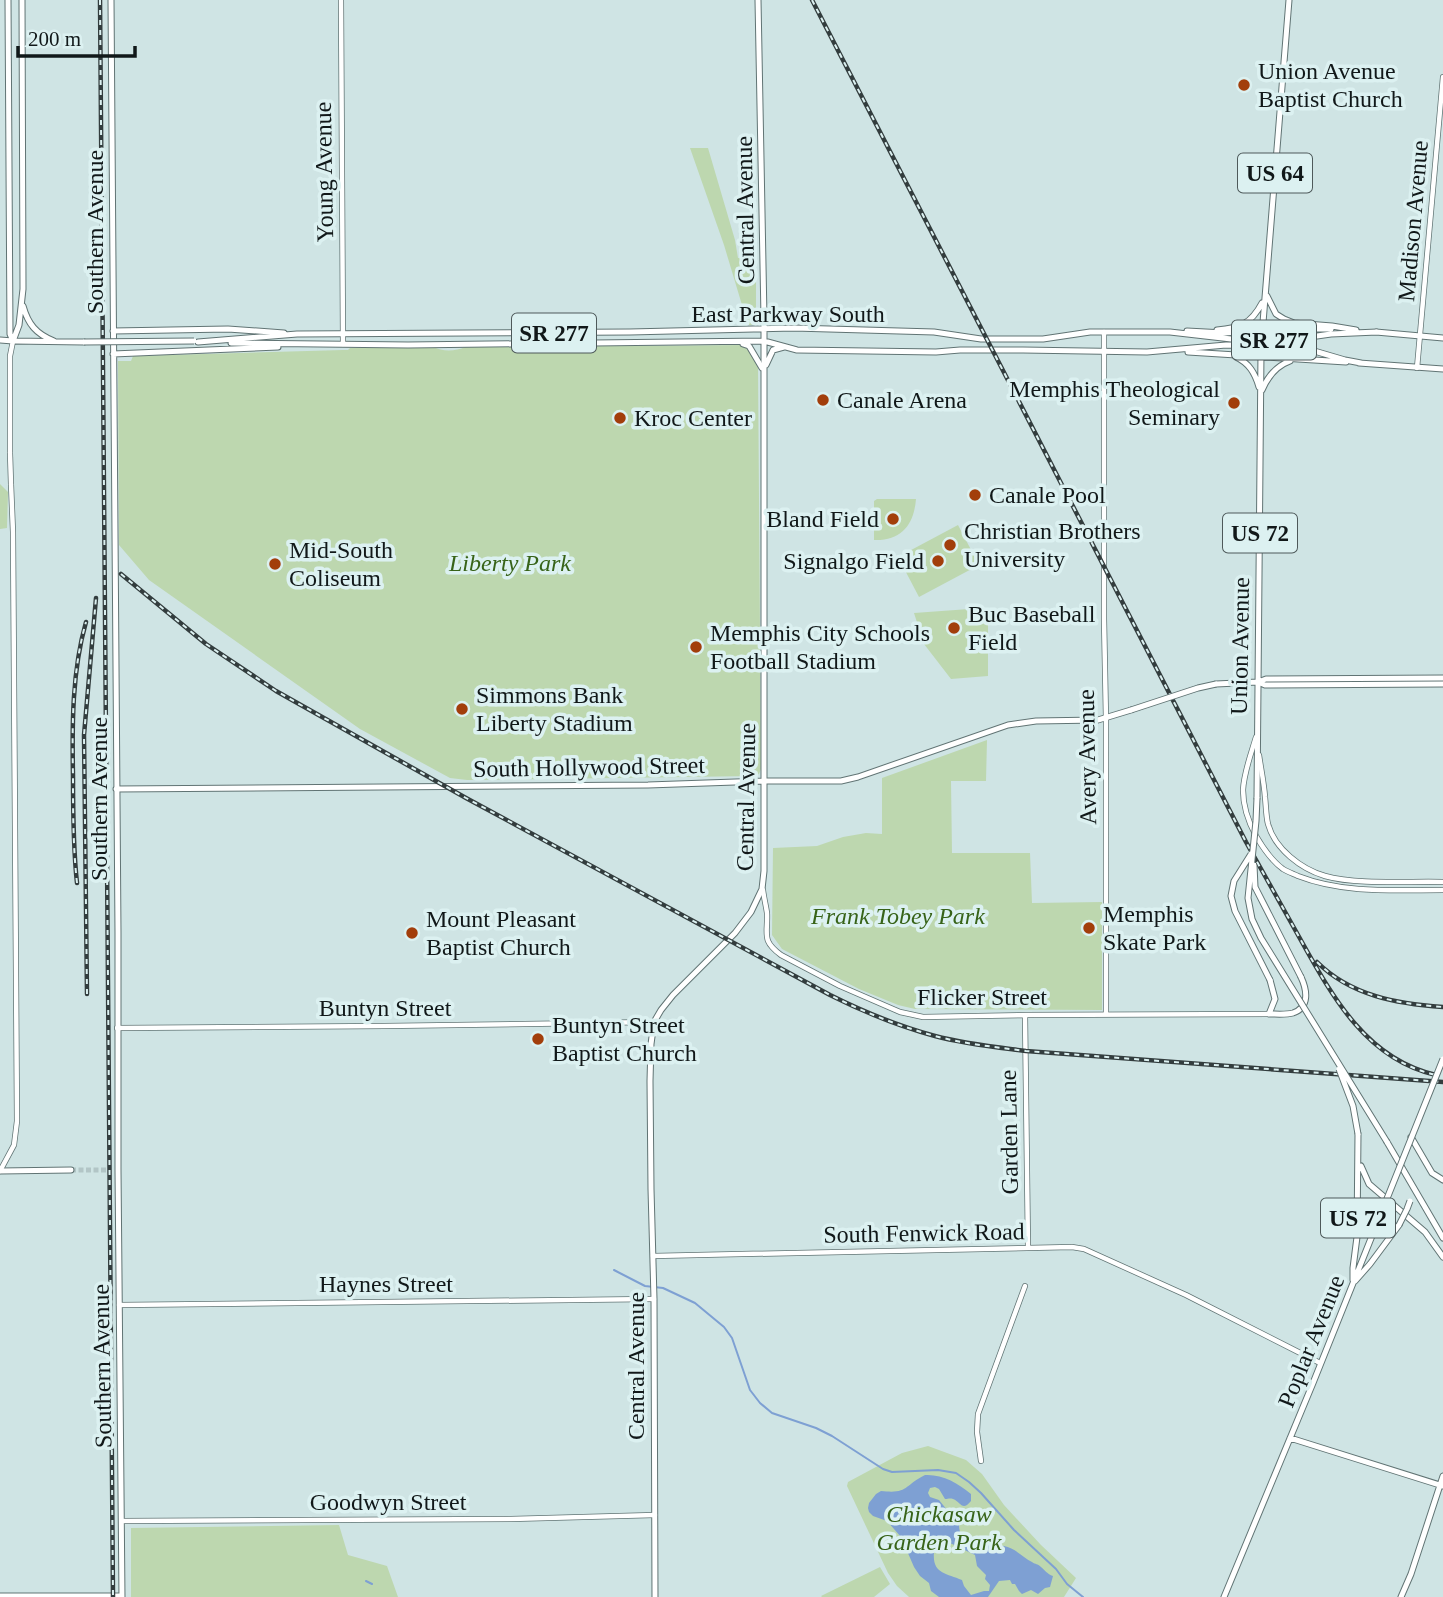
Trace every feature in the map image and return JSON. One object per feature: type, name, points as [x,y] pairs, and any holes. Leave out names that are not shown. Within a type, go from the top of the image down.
[{"type":"main road","points":[[8,0],[10,334],[13,341]]},
{"type":"main road","points":[[13,341],[19,325],[22,303],[22,0]]},
{"type":"main road","name":"Southern Avenue","points":[[111,0],[117,1028],[114,1170],[119,1305],[122,1597]]},
{"type":"main road","name":"Central Avenue","points":[[655,1597],[650,1081],[654,1022],[673,995],[735,933],[751,912],[762,889],[765,865],[764,328],[758,0]]},
{"type":"main road","name":"Union Avenue","points":[[1289,0],[1261,354],[1257,799],[1248,898],[1252,919],[1261,938],[1349,1079],[1443,1238]]},
{"type":"main road","points":[[10,194],[23,194]]},
{"type":"main road","points":[[1265,293],[1276,314],[1294,323],[1443,338]]},
{"type":"main road","points":[[1170,332],[1235,329],[1255,313],[1265,293]]},
{"type":"main road","points":[[22,303],[34,329],[57,342]]},
{"type":"main road","name":"East Parkway South","points":[[196,342],[297,334],[631,332],[764,328],[934,332],[981,339],[1043,340],[1104,332],[1170,332],[1240,340],[1289,340],[1377,332]]},
{"type":"main road","points":[[113,331],[228,329],[297,334]]},
{"type":"main road","points":[[1199,331],[1262,333],[1310,329],[1356,330]]},
{"type":"main road","name":"SR 277","points":[[0,340],[13,341]]},
{"type":"main road","name":"East Parkway South","points":[[13,341],[305,345],[764,341],[797,350],[936,352],[1104,352],[1226,345],[1296,346],[1361,363]]},
{"type":"main road","points":[[737,342],[749,346],[764,372]]},
{"type":"main road","points":[[113,354],[305,345]]},
{"type":"main road","points":[[764,372],[773,351],[785,346]]},
{"type":"main road","points":[[1170,350],[1230,355],[1261,354],[1296,359],[1443,369]]},
{"type":"main road","points":[[1230,355],[1246,363],[1257,380],[1261,393]]},
{"type":"main road","points":[[1261,393],[1278,367],[1296,359]]},
{"type":"main road","points":[[1424,681],[1443,678]]},
{"type":"main road","points":[[1424,681],[1443,684]]},
{"type":"main road","name":"South Hollywood Street","points":[[116,789],[841,781],[1008,725],[1036,721],[1106,719],[1216,684],[1424,681]]},
{"type":"main road","points":[[1253,852],[1255,887],[1306,988],[1307,994],[1301,1008],[1290,1014],[1269,1014],[1275,994],[1235,911],[1231,896],[1234,881],[1253,852]]},
{"type":"main road","name":"Poplar Avenue","points":[[1224,1597],[1443,1059]]},
{"type":"main road","name":"Union Avenue","points":[[1335,1060],[1352,1099],[1358,1133],[1358,1153]]},
{"type":"main road","points":[[1411,1137],[1432,1174],[1443,1180]]},
{"type":"main road","points":[[1358,1153],[1369,1184],[1424,1232],[1443,1257]]},
{"type":"main road","name":"US 72","points":[[1353,1283],[1357,1237],[1358,1153]]},
{"type":"main road","points":[[0,1171],[71,1170]]},
{"type":"main road","name":"US 72","points":[[1353,1283],[1399,1225],[1408,1209],[1410,1182]]},
{"type":"main road","points":[[1290,1438],[1442,1485]]},
{"type":"main road","points":[[1401,1597],[1443,1476]]},
{"type":"main road","points":[[0,1596],[122,1597]]},
{"type":"street","name":"Young Avenue","points":[[341,0],[343,344]]},
{"type":"street","name":"Madison Avenue","points":[[1417,368],[1443,77]]},
{"type":"street","name":"Avery Avenue","points":[[1104,332],[1106,1014]]},
{"type":"street","points":[[0,1171],[14,1145],[17,1121],[13,532],[10,453],[10,356],[13,341]]},
{"type":"street","points":[[1257,737],[1268,823],[1284,851],[1324,876],[1380,881],[1443,882]]},
{"type":"street","points":[[1257,737],[1245,776],[1243,793],[1246,812],[1251,828],[1265,851],[1284,870],[1321,884],[1341,887],[1443,891]]},
{"type":"street","points":[[1301,877],[1306,867]]},
{"type":"street","points":[[1379,890],[1380,881]]},
{"type":"street","points":[[1436,882],[1436,890]]},
{"type":"street","name":"Flicker Street","points":[[762,889],[766,939],[772,948],[840,986],[900,1013],[923,1017],[1269,1014]]},
{"type":"street","name":"Garden Lane","points":[[1025,1015],[1028,1249]]},
{"type":"street","name":"Buntyn Street","points":[[117,1028],[654,1022]]},
{"type":"street","name":"South Fenwick Road","points":[[653,1256],[1072,1247],[1084,1249],[1186,1295],[1320,1363]]},
{"type":"street","points":[[981,1461],[977,1432],[978,1414],[1025,1286]]},
{"type":"street","name":"Haynes Street","points":[[119,1305],[654,1299]]},
{"type":"street","name":"Goodwyn Street","points":[[122,1521],[655,1515]]},
{"type":"green space","points":[[690,148],[708,148],[738,258],[756,257],[756,321],[752,325],[748,325],[724,245]]},
{"type":"green space","name":"Liberty Park","points":[[746,345],[758,364],[761,769],[755,776],[467,780],[450,778],[360,729],[149,580],[119,545],[118,361],[131,361],[133,356],[350,348],[434,347],[450,350],[465,347]]},
{"type":"green space","points":[[0,484],[8,492],[7,528],[0,529]]},
{"type":"green space","name":"Bland Field","points":[[916,499],[909,523],[892,538],[874,540],[874,501]]},
{"type":"green space","name":"Signalgo Field","points":[[958,525],[979,565],[919,597],[898,557]]},
{"type":"green space","name":"Buc Baseball Field","points":[[983,608],[988,612],[988,676],[951,679],[924,644],[914,613]]},
{"type":"green space","name":"Frank Tobey Park","points":[[987,740],[986,781],[951,781],[952,853],[1030,853],[1032,903],[1102,902],[1102,1010],[915,1009],[859,989],[782,949],[772,935],[773,848],[817,846],[843,837],[866,833],[882,834],[882,778]]},
{"type":"green space","name":"Chickasaw Garden Park","points":[[928,1446],[966,1460],[982,1474],[1004,1505],[1076,1578],[1064,1597],[909,1597],[897,1586],[888,1573],[847,1486],[848,1482],[902,1453]]},
{"type":"green space","points":[[339,1525],[348,1555],[387,1566],[398,1597],[131,1597],[131,1528]]},
{"type":"green space","points":[[880,1567],[890,1584],[874,1597],[821,1596]]},
{"type":"water","points":[[925,1475],[944,1478],[971,1494],[971,1501],[963,1506],[953,1499],[945,1499],[935,1487],[930,1488],[928,1493],[930,1497],[939,1500],[959,1521],[960,1532],[964,1538],[976,1544],[1004,1546],[1016,1551],[1053,1576],[1050,1587],[1038,1594],[1031,1590],[1022,1594],[1010,1580],[999,1581],[988,1597],[939,1597],[931,1591],[929,1583],[914,1567],[901,1537],[887,1521],[873,1516],[868,1508],[869,1503],[881,1491],[901,1490]],"holes":[[[948,1542],[975,1555],[977,1566],[986,1575],[985,1579],[990,1585],[989,1591],[971,1595],[962,1580],[941,1572],[935,1565],[934,1552],[941,1543]]]},
{"type":"waterway","points":[[614,1270],[645,1286],[663,1288],[695,1303],[724,1327],[732,1338],[750,1390],[772,1413],[832,1436],[883,1469],[892,1472],[938,1470],[956,1473],[969,1482],[1014,1530],[1056,1569],[1067,1584],[1083,1597]]},
{"type":"waterway","points":[[366,1581],[372,1584]]},
{"type":"tunnel","points":[[71,1170],[110,1170]]},
{"type":"railway","points":[[100,0],[113,1597]]},
{"type":"railway","points":[[812,0],[1246,842],[1310,957],[1337,1001],[1370,1039],[1389,1055],[1411,1067],[1436,1075]]},
{"type":"railway","points":[[121,574],[206,644],[276,691],[466,798],[830,995],[881,1018],[946,1039],[1026,1051],[1443,1082]]},
{"type":"railway","points":[[87,994],[84,735],[96,598]]},
{"type":"railway","points":[[77,883],[73,718],[75,679],[86,622]]},
{"type":"railway","points":[[1317,962],[1345,983],[1376,996],[1443,1007]]},
{"type":"place","name":"Union Avenue Baptist Church","points":[[1244,85]]},
{"type":"place","name":"Canale Arena","points":[[823,400]]},
{"type":"place","name":"Memphis Theological Seminary","points":[[1234,403]]},
{"type":"place","name":"Kroc Center","points":[[620,418]]},
{"type":"place","name":"Canale Pool","points":[[975,495]]},
{"type":"place","name":"Bland Field","points":[[893,519]]},
{"type":"place","name":"Christian Brothers University","points":[[950,545]]},
{"type":"place","name":"Signalgo Field","points":[[938,561]]},
{"type":"place","name":"Mid-South Coliseum","points":[[275,564]]},
{"type":"place","name":"Buc Baseball Field","points":[[954,628]]},
{"type":"place","name":"Memphis City Schools Football Stadium","points":[[696,647]]},
{"type":"place","name":"Simmons Bank Liberty Stadium","points":[[462,709]]},
{"type":"place","name":"Memphis Skate Park","points":[[1089,928]]},
{"type":"place","name":"Mount Pleasant Baptist Church","points":[[412,933]]},
{"type":"place","name":"Buntyn Street Baptist Church","points":[[538,1039]]}]
